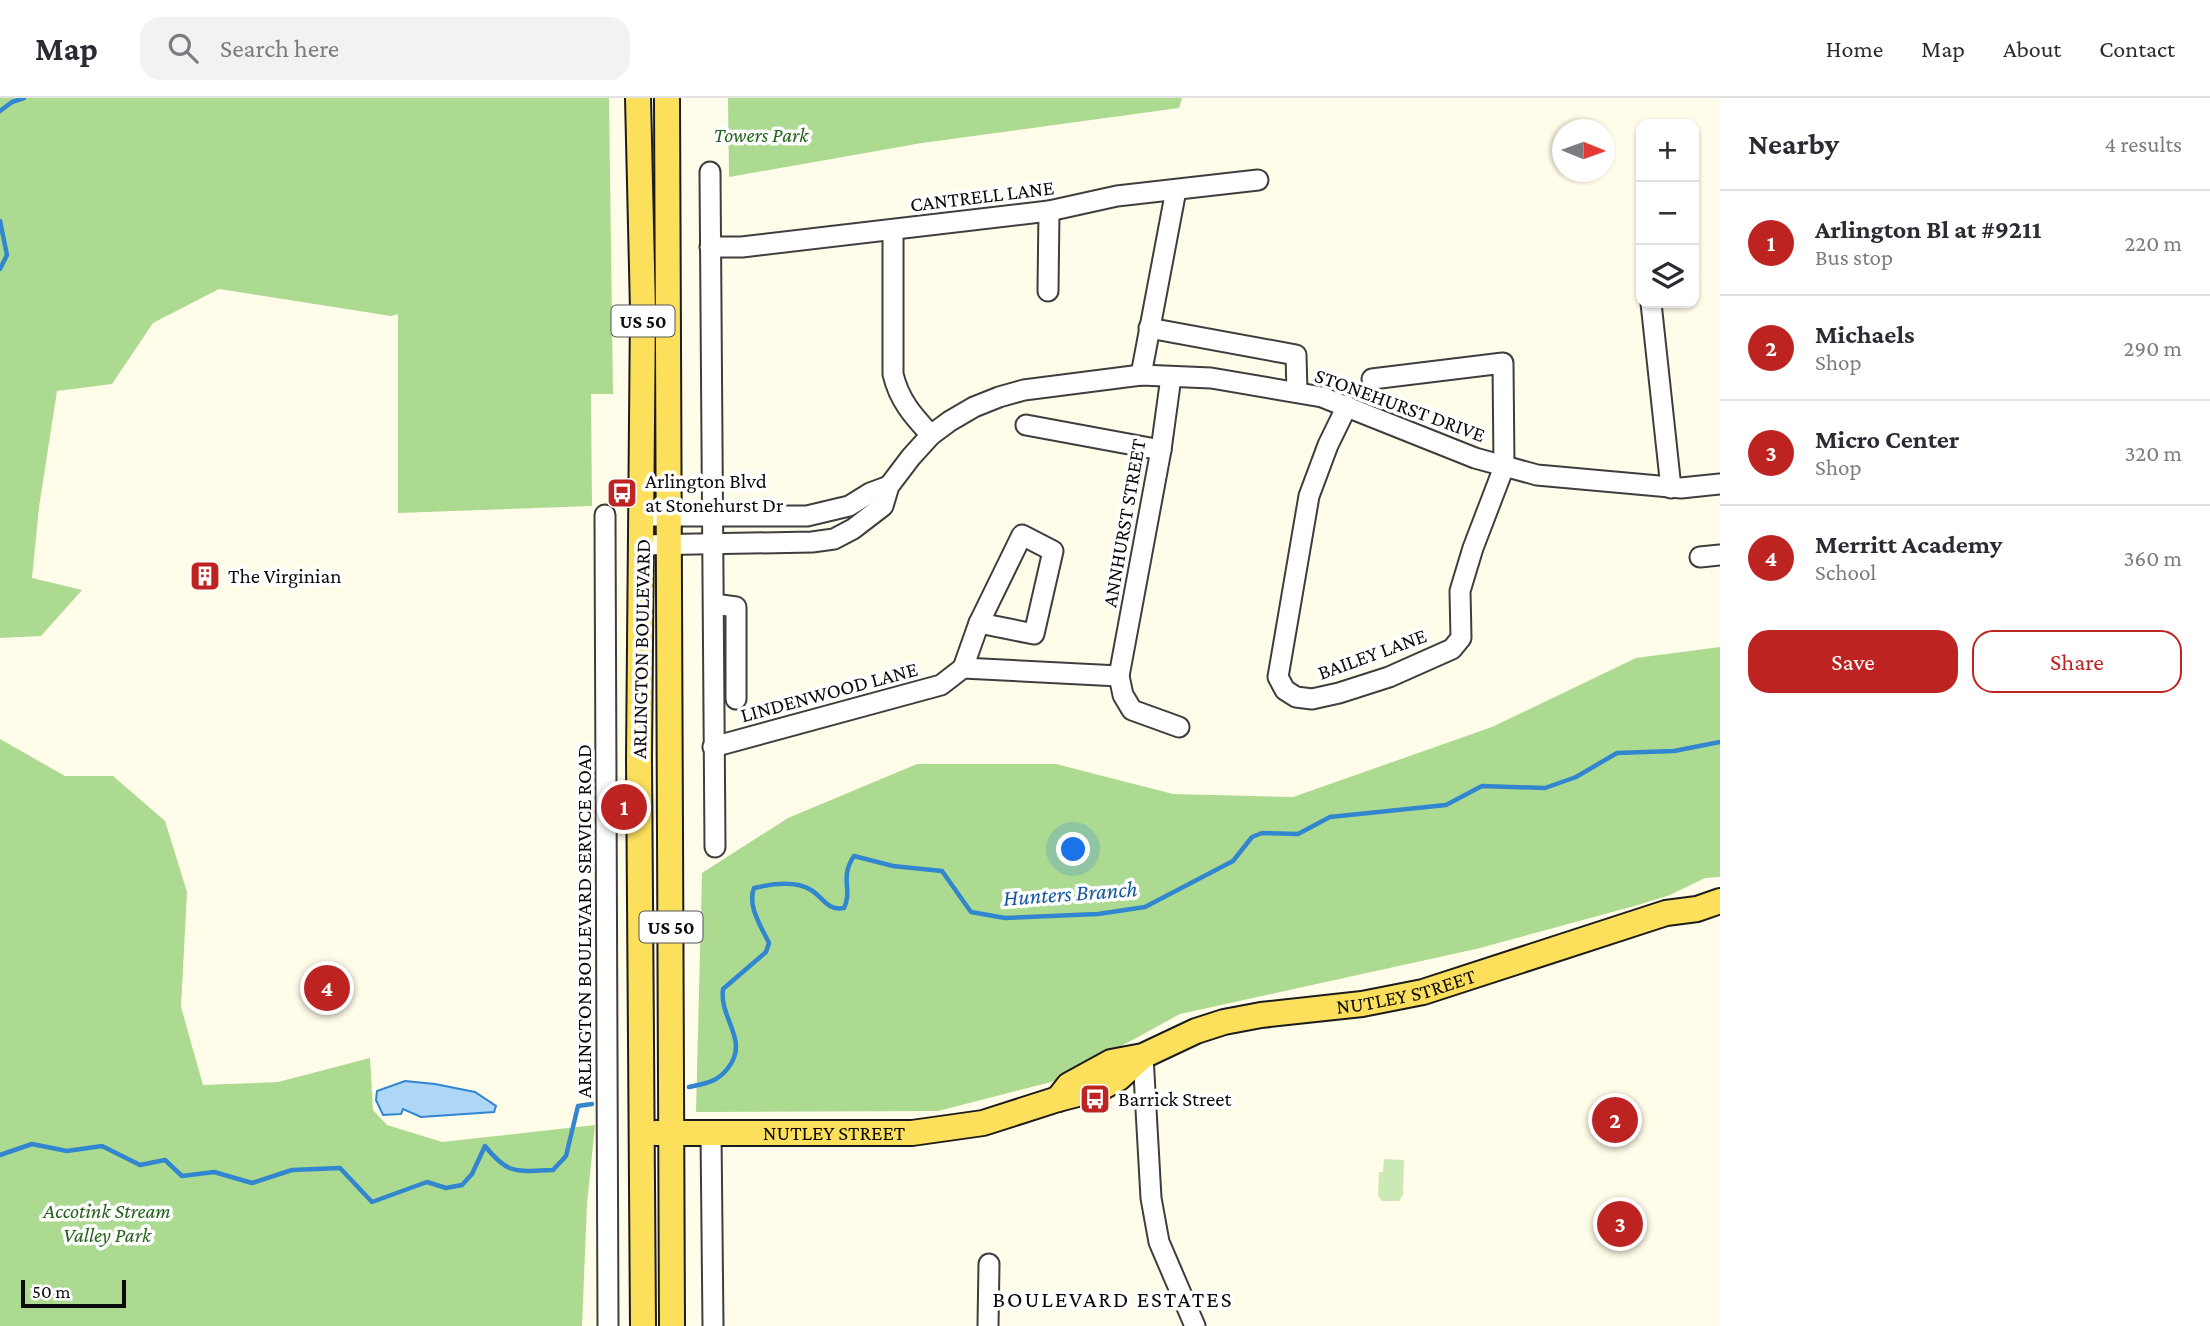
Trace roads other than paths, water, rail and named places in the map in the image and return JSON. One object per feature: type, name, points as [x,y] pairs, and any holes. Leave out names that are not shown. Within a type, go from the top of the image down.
[{"type":"main road","name":"ARLINGTON BOULEVARD","points":[[638,98],[643,300],[639,758],[643,1326]]},
{"type":"main road","name":"ARLINGTON BOULEVARD","points":[[667,98],[672,1326]]},
{"type":"main road","name":"NUTLEY STREET","points":[[1666,913],[1700,893],[1720,887]]},
{"type":"main road","name":"NUTLEY STREET","points":[[641,1133],[912,1133],[949,1130],[1006,1117],[1101,1088],[1119,1078],[1143,1056],[1196,1031],[1224,1022],[1261,1015],[1362,1004],[1423,992],[1666,913],[1697,909],[1720,901]]},
{"type":"street","points":[[710,172],[715,847]]},
{"type":"street","name":"CANTRELL LANE","points":[[710,247],[742,247],[1049,211],[1104,198],[1258,180]]},
{"type":"street","points":[[1141,375],[1176,190]]},
{"type":"street","points":[[1048,291],[1049,211]]},
{"type":"street","points":[[892,230],[893,374],[904,405],[931,435]]},
{"type":"street","points":[[1652,308],[1671,488]]},
{"type":"street","points":[[1149,328],[1296,355],[1297,392]]},
{"type":"street","points":[[1372,379],[1503,363],[1504,467]]},
{"type":"street","name":"STONEHURST DRIVE","points":[[642,545],[812,542],[834,539],[883,506],[889,486],[931,435],[950,421],[999,397],[1078,382],[1141,375],[1211,377],[1297,392],[1347,406],[1475,457],[1537,475],[1671,488],[1720,484]]},
{"type":"street","name":"ANNHURST STREET","points":[[1119,676],[1161,450],[1171,377]]},
{"type":"street","name":"BAILEY LANE","points":[[1347,406],[1328,445],[1309,496],[1290,600],[1278,677],[1285,690],[1296,697],[1312,699],[1339,693],[1389,677],[1452,649],[1461,638],[1460,591],[1473,548],[1504,467]]},
{"type":"street","points":[[1026,425],[1161,450]]},
{"type":"street","name":"STONEHURST DRIVE","points":[[642,516],[807,516],[849,506],[870,492],[889,486]]},
{"type":"street","name":"ARLINGTON BOULEVARD SERVICE ROAD","points":[[605,515],[608,1326]]},
{"type":"street","points":[[979,623],[1034,634],[1052,551],[1022,535],[979,623],[963,668],[1119,676],[1123,695],[1132,710],[1179,727]]},
{"type":"street","points":[[1700,557],[1720,555]]},
{"type":"street","points":[[714,604],[736,607],[736,699]]},
{"type":"street","name":"LINDENWOOD LANE","points":[[713,747],[941,685],[963,668]]},
{"type":"street","points":[[1143,1056],[1151,1198],[1159,1242],[1195,1326]]},
{"type":"street","name":"NUTLEY STREET","points":[[607,1134],[641,1133]]},
{"type":"street","points":[[711,1133],[713,1326]]},
{"type":"street","points":[[988,1326],[989,1264]]},
{"type":"water","points":[[405,1081],[475,1092],[496,1106],[494,1112],[421,1117],[403,1109],[401,1114],[383,1115],[376,1100],[377,1091]]},
{"type":"waterway","points":[[0,111],[12,102],[24,98]]},
{"type":"waterway","points":[[0,221],[7,255],[0,269]]},
{"type":"waterway","name":"Hunters Branch","points":[[689,1087],[710,1082],[720,1076],[734,1058],[735,1039],[725,1010],[723,989],[766,952],[769,943],[752,902],[754,888],[775,884],[798,885],[811,890],[830,906],[844,908],[847,871],[854,856],[893,866],[942,871],[971,912],[1005,918],[1098,914],[1145,907],[1233,861],[1252,837],[1262,833],[1298,834],[1330,817],[1446,805],[1482,786],[1545,788],[1576,777],[1617,753],[1674,751],[1720,742]]},
{"type":"waterway","name":"Hunters Branch","points":[[0,1155],[32,1144],[67,1151],[102,1146],[140,1165],[165,1160],[182,1176],[214,1172],[252,1183],[292,1170],[340,1168],[372,1202],[427,1182],[446,1188],[462,1185],[472,1174],[485,1146],[501,1163],[514,1170],[553,1170],[566,1156],[578,1106],[592,1104]]},
{"type":"place","name":"Arlington Blvd at Stonehurst Dr","points":[[622,493]]},
{"type":"place","name":"The Virginian","points":[[205,576]]},
{"type":"place","name":"Arlington Bl at #9211","points":[[624,807]]},
{"type":"place","name":"Merritt Academy","points":[[327,988]]},
{"type":"place","name":"Barrick Street","points":[[1095,1099]]},
{"type":"place","name":"Michaels","points":[[1615,1120]]},
{"type":"place","name":"Micro Center","points":[[1620,1224]]},
{"type":"district","name":"BOULEVARD ESTATES","points":[[1113,1299]]},
{"type":"park label","name":"Towers Park","points":[[761,135]]},
{"type":"park label","name":"Accotink Stream Valley Park","points":[[107,1223]]}]
